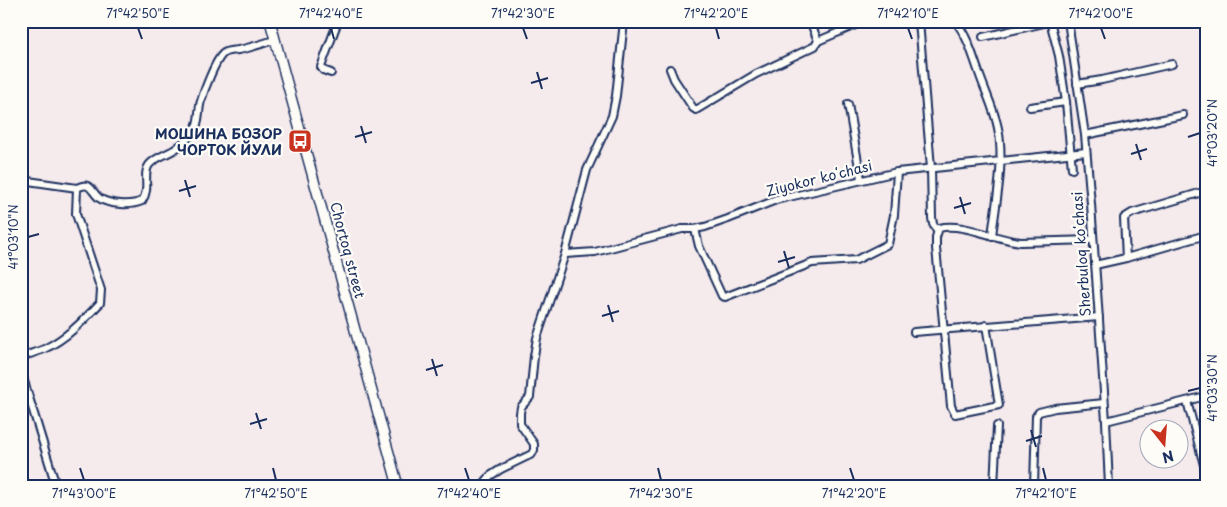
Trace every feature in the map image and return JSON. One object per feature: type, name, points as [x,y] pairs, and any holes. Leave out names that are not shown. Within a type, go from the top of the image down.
[{"type":"main road","name":"Chortoq street","points":[[270,21],[398,486]]},
{"type":"street","points":[[331,73],[323,70],[321,67],[338,21]]},
{"type":"street","points":[[482,486],[490,476],[532,454],[534,450],[534,444],[520,424],[521,407],[530,396],[534,356],[538,338],[565,254],[588,170],[612,116],[624,21]]},
{"type":"street","points":[[810,21],[818,41]]},
{"type":"street","points":[[670,69],[674,79],[694,110],[696,110],[756,74],[815,46],[818,41],[865,21]]},
{"type":"street","points":[[919,21],[930,168],[932,224],[937,231],[936,248],[951,406],[955,414],[999,405],[986,326]]},
{"type":"street","points":[[955,21],[961,28],[969,45],[995,118],[1000,143],[1000,161],[992,236]]},
{"type":"street","points":[[983,37],[1051,21],[1066,102],[1072,169]]},
{"type":"street","name":"Sherbuloq koʻchasi","points":[[1068,21],[1086,152],[1099,317],[1109,486]]},
{"type":"street","points":[[21,180],[77,188],[85,185],[90,186],[99,198],[114,204],[142,201],[148,188],[146,172],[148,166],[153,161],[179,147],[195,129],[201,101],[222,54],[275,40]]},
{"type":"street","points":[[1077,84],[1172,64]]},
{"type":"street","points":[[1030,107],[1066,102]]},
{"type":"street","points":[[848,104],[862,180]]},
{"type":"street","points":[[1084,135],[1183,115]]},
{"type":"street","name":"Ziyokor koʻchasi","points":[[565,254],[595,252],[682,229],[695,229],[728,220],[776,200],[897,172],[1086,152]]},
{"type":"street","points":[[695,229],[698,246],[722,296],[812,263],[856,260],[888,244],[894,215],[897,172]]},
{"type":"street","points":[[21,356],[44,349],[56,342],[84,321],[100,304],[101,290],[76,214],[77,188]]},
{"type":"street","points":[[1126,258],[1124,218],[1132,213],[1206,192]]},
{"type":"street","points":[[937,231],[939,228],[947,227],[1021,242],[1093,240]]},
{"type":"street","points":[[1095,265],[1206,235]]},
{"type":"street","points":[[914,332],[1099,317]]},
{"type":"street","points":[[21,371],[56,486]]},
{"type":"street","points":[[1106,421],[1206,396]]},
{"type":"street","points":[[1187,401],[1205,469]]},
{"type":"street","points":[[1034,486],[1036,416],[1038,412],[1055,408],[1104,403]]},
{"type":"street","points":[[994,486],[997,426]]},
{"type":"place","name":"МОШИНА БОЗОР ЧОРТОК ЙУЛИ","points":[[300,141]]}]
